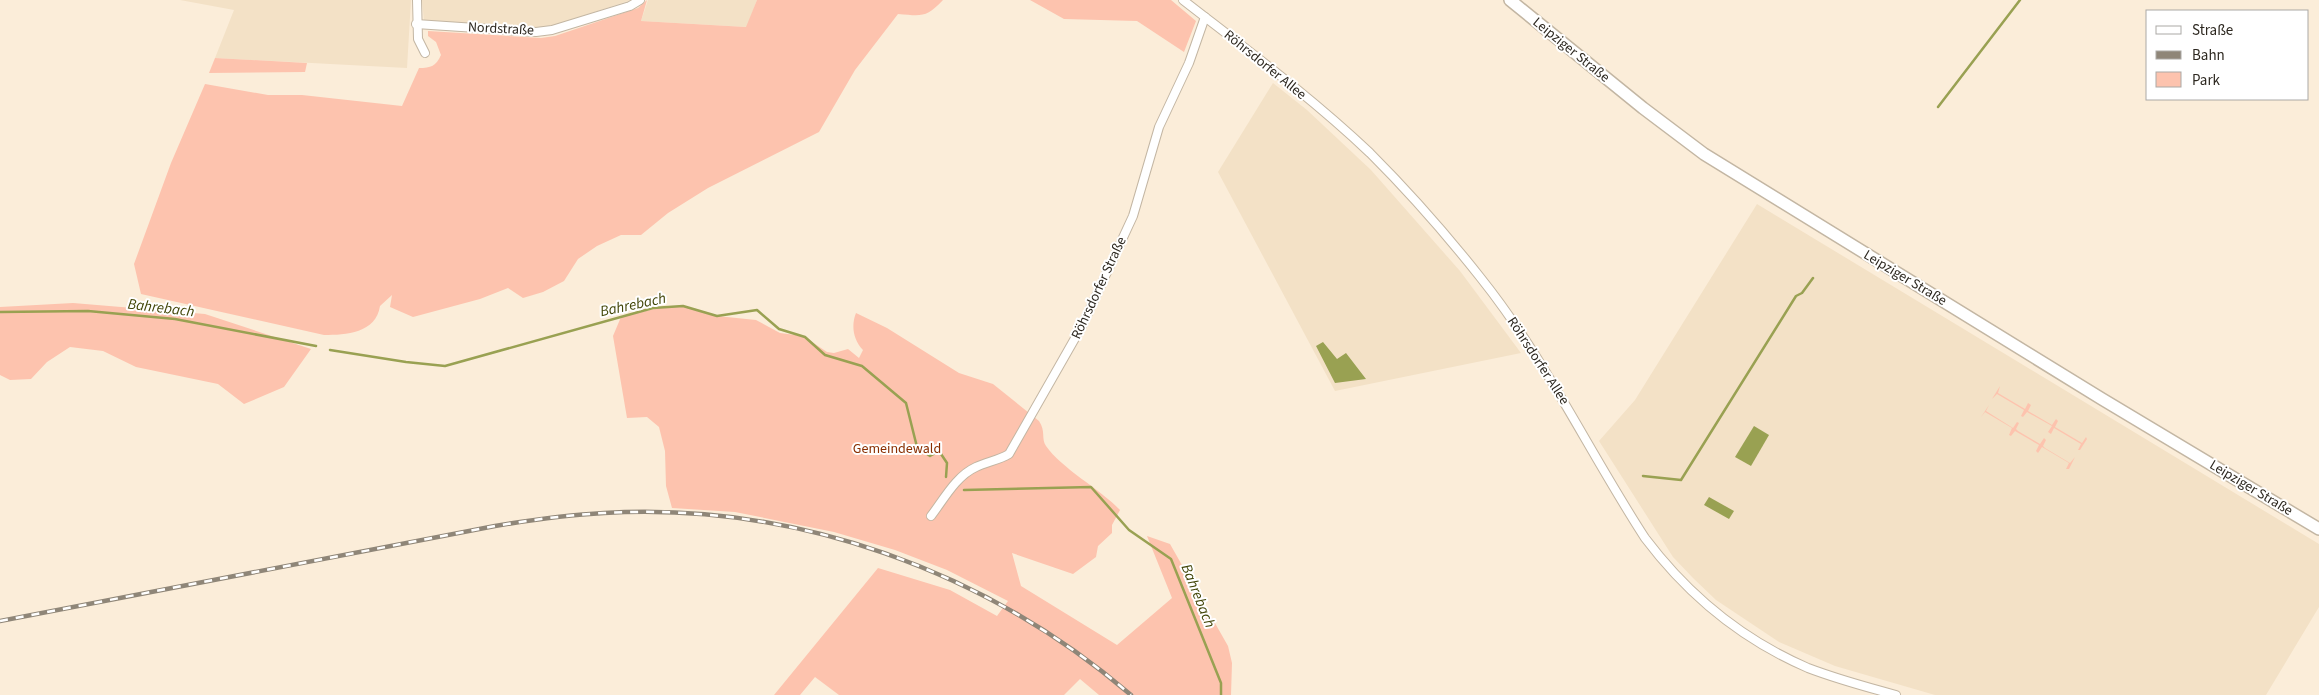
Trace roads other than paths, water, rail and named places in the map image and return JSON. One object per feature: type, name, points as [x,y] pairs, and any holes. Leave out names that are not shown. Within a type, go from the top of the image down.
[{"type":"main road","name":"Leipziger Straße","points":[[1510,0],[1643,108],[1704,154],[1785,206],[2319,529]]},
{"type":"street","points":[[418,0],[416,24],[418,39],[425,53]]},
{"type":"street","name":"Nordstraße","points":[[416,24],[536,32],[630,6],[640,0]]},
{"type":"street","name":"Röhrsdorfer Allee","points":[[1183,0],[1352,137],[1421,206],[1481,278],[1517,327],[1549,375],[1645,538],[1661,559],[1697,596],[1738,629],[1787,658],[1824,674],[1896,695]]},
{"type":"street","name":"Röhrsdorfer Straße","points":[[931,516],[958,481],[976,467],[1010,454],[1082,326],[1133,216],[1159,128],[1189,63],[1205,17]]},
{"type":"waterway","points":[[1938,107],[2020,0]]},
{"type":"waterway","points":[[1643,476],[1681,480],[1796,296],[1802,293],[1813,278]]},
{"type":"waterway","name":"Bahrebach","points":[[330,350],[445,366],[653,308],[683,306],[717,316],[757,310],[779,329],[805,337],[825,355],[862,366],[906,403],[917,447],[930,456],[939,451],[947,463],[946,477]]},
{"type":"waterway","name":"Bahrebach","points":[[0,312],[88,311],[175,319],[316,346]]},
{"type":"waterway","name":"Bahrebach","points":[[964,490],[1091,487],[1129,530],[1171,559],[1221,683],[1221,695]]},
{"type":"railway","points":[[0,621],[509,524],[604,513],[676,513],[747,519],[817,533],[885,553],[951,580],[1014,613],[1075,651],[1131,695]]},
{"type":"park label","name":"Gemeindewald","points":[[897,449]]}]
